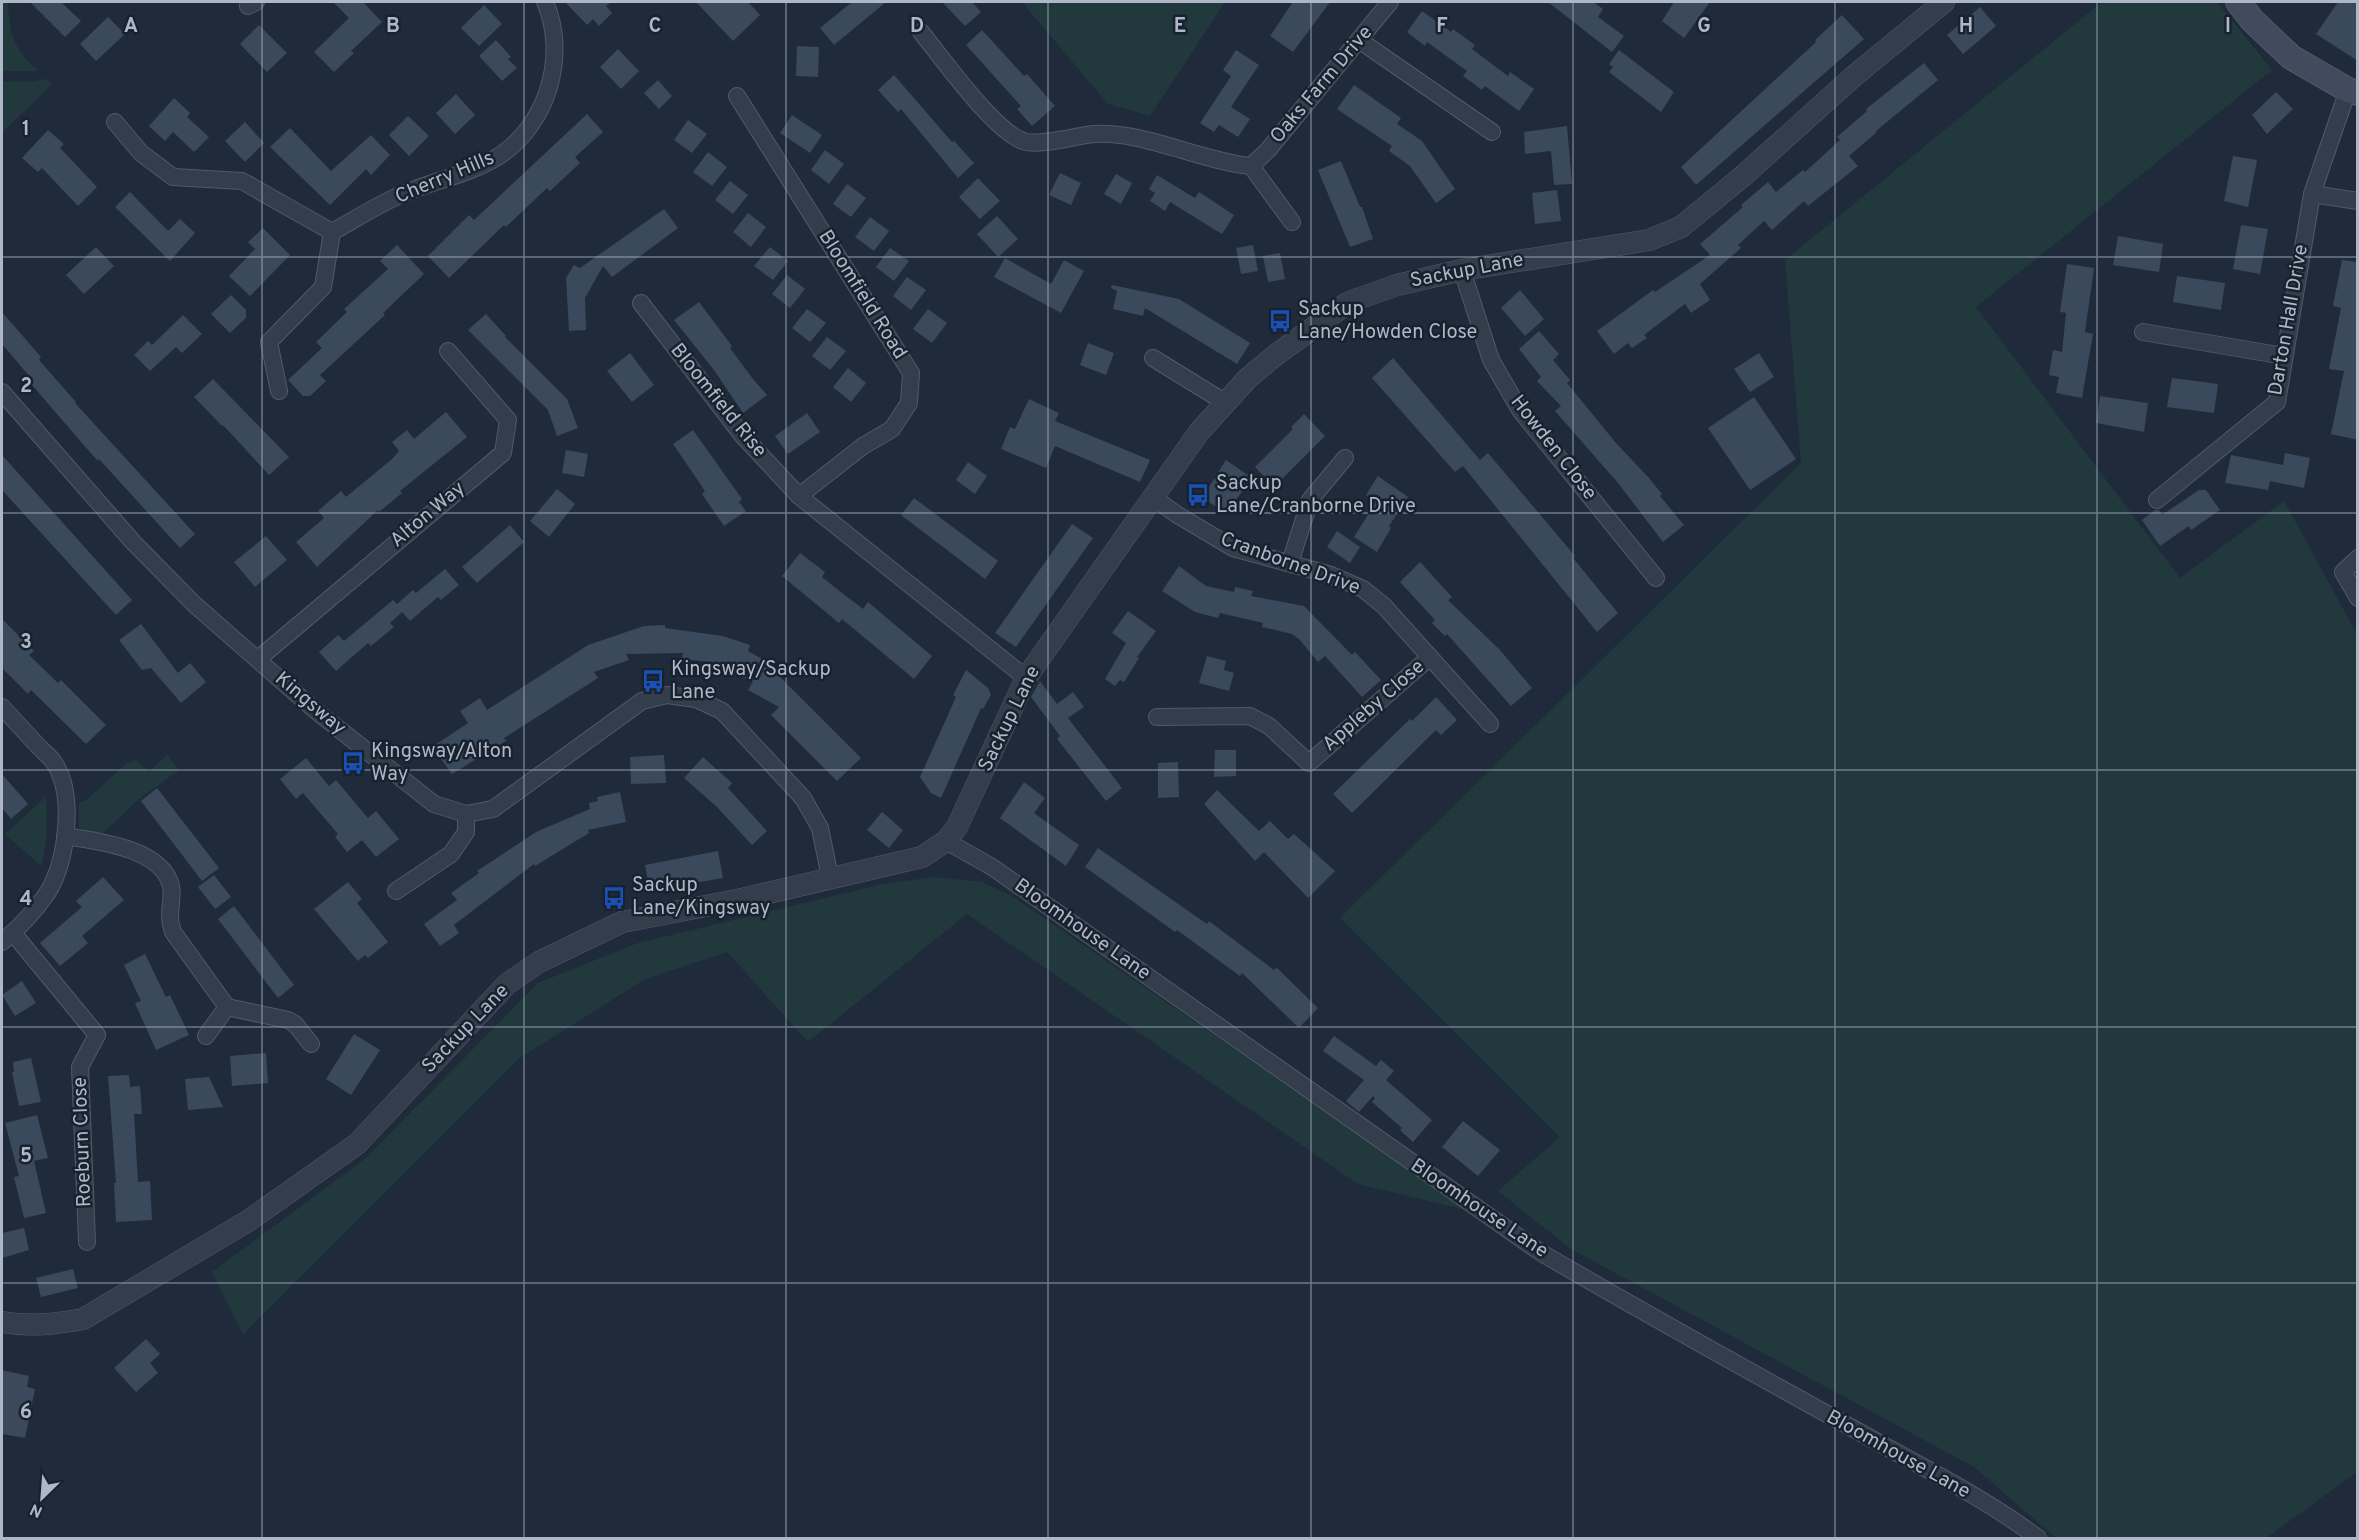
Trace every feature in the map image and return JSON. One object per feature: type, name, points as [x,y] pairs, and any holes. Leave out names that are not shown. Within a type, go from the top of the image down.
[{"type":"main road","points":[[2238,2],[2252,20],[2291,57],[2353,92]]},
{"type":"street","name":"Cherry Hills","points":[[332,232],[403,193],[477,168],[499,156],[519,141],[537,116],[548,93],[553,68],[555,42],[551,15],[545,2]]},
{"type":"street","name":"Oaks Farm Drive","points":[[1251,166],[1268,150],[1390,2]]},
{"type":"street","name":"Sackup Lane","points":[[2,1322],[21,1325],[55,1324],[83,1318],[248,1221],[357,1144],[507,984],[539,962],[622,922],[742,899],[922,857],[946,841],[957,827],[1026,678],[1199,432],[1248,378],[1276,354],[1349,302],[1397,285],[1462,270],[1649,240],[1681,226],[1743,176],[1854,76],[1944,2]]},
{"type":"street","points":[[921,32],[999,126],[1024,142],[1067,140],[1096,134],[1133,138],[1227,163],[1251,166],[1292,222]]},
{"type":"street","points":[[1359,40],[1492,132]]},
{"type":"street","name":"Darton Hall Drive","points":[[2157,500],[2277,402],[2312,194],[2353,92]]},
{"type":"street","name":"Bloomfield Road","points":[[737,96],[911,374],[909,404],[892,429],[863,446],[799,496]]},
{"type":"street","points":[[115,122],[141,153],[173,177],[242,181],[332,232],[323,287],[269,342],[279,391]]},
{"type":"street","points":[[2312,194],[2358,201]]},
{"type":"street","name":"Howden Close","points":[[1462,270],[1491,360],[1520,410],[1656,578]]},
{"type":"street","name":"Bloomfield Rise","points":[[641,303],[742,435],[799,496]]},
{"type":"street","points":[[2143,332],[2284,356]]},
{"type":"street","name":"Alton Way","points":[[258,659],[503,453],[508,420],[448,351]]},
{"type":"street","points":[[1153,358],[1226,403]]},
{"type":"street","name":"Kingsway","points":[[2,392],[140,549],[194,604],[316,711],[434,804],[466,814],[493,809],[642,701],[667,695],[696,699],[722,711],[804,798],[820,828],[830,877]]},
{"type":"street","points":[[1290,563],[1310,500],[1345,458]]},
{"type":"street","points":[[799,496],[1026,678]]},
{"type":"street","name":"Cranborne Drive","points":[[1153,497],[1176,514],[1233,548],[1331,575],[1363,589],[1384,606],[1490,724]]},
{"type":"street","points":[[2358,558],[2343,572],[2358,598]]},
{"type":"street","name":"Appleby Close","points":[[1157,717],[1250,716],[1269,726],[1309,763],[1430,657]]},
{"type":"street","points":[[2,707],[55,764],[64,787],[68,812],[59,866],[48,891],[21,926],[7,938]]},
{"type":"street","points":[[396,891],[451,854],[466,832],[466,814]]},
{"type":"street","points":[[65,836],[129,849],[153,861],[167,873],[172,888],[169,920],[173,932],[227,1007],[288,1020],[295,1024],[311,1044]]},
{"type":"street","name":"Bloomhouse Lane","points":[[946,841],[992,867],[1540,1252],[1631,1306],[1942,1479],[2023,1527],[2038,1539]]},
{"type":"street","name":"Roeburn Close","points":[[7,938],[97,1035],[80,1067],[87,1242]]},
{"type":"street","points":[[206,1036],[227,1007]]},
{"type":"green space","points":[[2,2],[8,2],[14,40],[23,55],[38,71],[2,71]]},
{"type":"green space","points":[[1022,2],[1225,2],[1150,116],[1108,104]]},
{"type":"green space","points":[[2102,2],[2217,2],[2272,70],[1976,307],[2180,578],[2284,501],[2357,634],[2357,1472],[2266,1538],[2056,1538],[1974,1467],[1571,1249],[1498,1191],[1560,1137],[1340,918],[1801,463],[1785,260]]},
{"type":"green space","points":[[46,79],[52,84],[2,133],[2,81],[28,82]]},
{"type":"green space","points":[[167,755],[179,770],[139,799],[101,835],[89,834],[79,828],[79,802],[85,801],[126,764],[136,760],[149,772]]},
{"type":"green space","points":[[46,797],[47,832],[41,866],[5,834]]},
{"type":"green space","points":[[932,877],[982,882],[1012,896],[1470,1211],[1358,1184],[967,914],[808,1042],[727,952],[645,979],[517,1060],[243,1334],[212,1272],[366,1158],[538,983],[638,943],[879,885]]},
{"type":"building","points":[[30,2],[61,2],[81,21],[65,37]]},
{"type":"building","points":[[333,2],[363,2],[382,22],[351,51],[354,53],[334,72],[314,52],[349,18]]},
{"type":"building","points":[[565,2],[611,2],[606,6],[612,13],[599,26],[593,19],[587,25]]},
{"type":"building","points":[[696,2],[748,2],[760,15],[733,41]]},
{"type":"building","points":[[852,2],[886,2],[834,45],[820,28]]},
{"type":"building","points":[[942,2],[972,2],[981,12],[965,26]]},
{"type":"building","points":[[1293,2],[1330,2],[1293,52],[1270,36]]},
{"type":"building","points":[[1548,2],[1593,2],[1603,9],[1598,17],[1624,36],[1612,52]]},
{"type":"building","points":[[1674,2],[1710,2],[1684,38],[1662,21]]},
{"type":"building","points":[[2338,2],[2358,2],[2358,61],[2316,34]]},
{"type":"building","points":[[484,5],[502,24],[479,46],[461,28]]},
{"type":"building","points":[[1980,7],[1996,26],[1963,54],[1947,35]]},
{"type":"building","points":[[1422,11],[1451,32],[1453,29],[1475,45],[1472,49],[1508,76],[1510,72],[1534,89],[1519,111],[1485,86],[1482,90],[1463,76],[1467,71],[1427,42],[1425,46],[1407,32]]},
{"type":"building","points":[[1842,15],[1864,39],[1696,185],[1681,167]]},
{"type":"building","points":[[108,17],[125,34],[96,61],[80,44]]},
{"type":"building","points":[[259,25],[287,53],[267,72],[240,44]]},
{"type":"building","points":[[982,30],[1024,76],[1027,74],[1055,106],[1032,126],[1017,109],[1021,106],[966,45]]},
{"type":"building","points":[[496,40],[511,57],[508,59],[517,68],[502,81],[479,56]]},
{"type":"building","points":[[797,46],[819,47],[818,77],[796,76]]},
{"type":"building","points":[[618,49],[639,71],[621,89],[600,67]]},
{"type":"building","points":[[1236,50],[1259,65],[1231,107],[1250,119],[1238,137],[1219,125],[1214,132],[1200,123],[1231,76],[1223,70]]},
{"type":"building","points":[[1619,50],[1674,92],[1661,112],[1609,72],[1613,67],[1609,64]]},
{"type":"building","points":[[1924,63],[1938,80],[1849,156],[1858,166],[1808,206],[1804,201],[1772,230],[1764,221],[1738,245],[1741,248],[1700,284],[1710,300],[1691,313],[1685,304],[1644,335],[1647,338],[1632,348],[1628,343],[1614,354],[1597,331],[1653,290],[1655,292],[1710,255],[1700,244],[1743,207],[1741,205],[1768,182],[1776,192],[1803,170],[1805,172],[1840,140],[1837,137],[1867,111],[1866,109]]},
{"type":"building","points":[[894,75],[952,142],[954,141],[974,163],[958,178],[901,109],[898,112],[878,90]]},
{"type":"building","points":[[658,80],[672,96],[659,109],[644,93]]},
{"type":"building","points":[[1354,85],[1401,118],[1397,124],[1422,141],[1455,189],[1436,203],[1410,166],[1389,151],[1392,146],[1337,109]]},
{"type":"building","points":[[2276,92],[2293,109],[2267,134],[2252,115]]},
{"type":"building","points":[[456,94],[475,115],[455,134],[436,113]]},
{"type":"building","points":[[174,98],[190,113],[187,117],[209,137],[194,152],[173,132],[165,141],[149,126]]},
{"type":"building","points":[[587,114],[603,132],[575,157],[580,163],[550,191],[547,188],[506,227],[504,225],[449,278],[428,256],[469,215],[474,220]]},
{"type":"building","points":[[792,115],[822,135],[810,153],[780,133]]},
{"type":"building","points":[[408,116],[429,136],[409,156],[389,135]]},
{"type":"building","points":[[688,120],[707,134],[692,153],[674,140]]},
{"type":"building","points":[[245,122],[264,143],[245,162],[225,141]]},
{"type":"building","points":[[1567,126],[1572,184],[1554,185],[1551,151],[1525,154],[1524,132]]},
{"type":"building","points":[[290,128],[331,171],[371,135],[390,155],[371,175],[366,169],[330,205],[270,147]]},
{"type":"building","points":[[48,130],[64,144],[60,148],[97,187],[78,206],[42,168],[38,172],[22,158]]},
{"type":"building","points":[[825,150],[844,164],[829,184],[811,170]]},
{"type":"building","points":[[708,152],[727,167],[712,186],[693,172]]},
{"type":"building","points":[[2233,156],[2257,160],[2248,207],[2224,201]]},
{"type":"building","points":[[1341,161],[1360,207],[1362,207],[1373,239],[1350,247],[1318,170]]},
{"type":"building","points":[[1060,173],[1081,183],[1071,205],[1049,195]]},
{"type":"building","points":[[1116,174],[1132,183],[1121,204],[1104,194]]},
{"type":"building","points":[[1157,175],[1195,198],[1199,192],[1234,215],[1222,234],[1170,202],[1165,211],[1150,201],[1155,193],[1149,189]]},
{"type":"building","points":[[978,178],[1000,201],[980,219],[959,197]]},
{"type":"building","points":[[730,181],[748,195],[733,214],[715,200]]},
{"type":"building","points":[[847,184],[866,198],[851,217],[833,204]]},
{"type":"building","points":[[1557,190],[1561,221],[1535,224],[1532,193]]},
{"type":"building","points":[[130,192],[168,231],[180,219],[195,233],[170,261],[115,207]]},
{"type":"building","points":[[664,209],[678,228],[612,277],[603,266],[585,298],[586,330],[569,331],[566,278],[574,265],[580,268]]},
{"type":"building","points":[[748,213],[766,227],[751,247],[733,232]]},
{"type":"building","points":[[997,216],[1018,239],[998,257],[977,234]]},
{"type":"building","points":[[870,217],[889,231],[874,251],[855,237]]},
{"type":"building","points":[[2241,225],[2268,229],[2260,274],[2233,269]]},
{"type":"building","points":[[263,228],[290,255],[250,296],[229,276],[255,249],[248,242]]},
{"type":"building","points":[[2118,236],[2163,244],[2159,272],[2113,265]]},
{"type":"building","points":[[397,245],[424,274],[383,313],[385,315],[320,375],[326,381],[310,396],[303,396],[288,380],[322,348],[316,342],[347,312],[344,309],[388,269],[380,261]]},
{"type":"building","points":[[1253,245],[1258,271],[1241,274],[1236,248]]},
{"type":"building","points":[[96,247],[114,266],[84,294],[66,275]]},
{"type":"building","points":[[770,247],[788,261],[773,280],[754,266]]},
{"type":"building","points":[[890,248],[909,261],[894,281],[876,267]]},
{"type":"building","points":[[1280,253],[1285,279],[1268,282],[1263,256]]},
{"type":"building","points":[[1005,258],[1051,284],[1064,260],[1084,271],[1061,313],[994,277]]},
{"type":"building","points":[[2342,260],[2358,262],[2358,440],[2331,434],[2344,371],[2329,369],[2341,308],[2333,306]]},
{"type":"building","points":[[2067,264],[2094,268],[2085,332],[2093,334],[2082,398],[2056,393],[2059,377],[2049,375],[2053,350],[2062,352],[2066,313],[2060,312]]},
{"type":"building","points":[[787,275],[805,289],[790,308],[772,294]]},
{"type":"building","points":[[2177,276],[2225,283],[2221,310],[2173,302]]},
{"type":"building","points":[[907,277],[926,290],[911,310],[893,296]]},
{"type":"building","points":[[1112,285],[1179,299],[1250,343],[1237,364],[1145,308],[1143,316],[1113,309],[1117,291],[1111,288]]},
{"type":"building","points":[[1520,290],[1544,319],[1525,336],[1501,308]]},
{"type":"building","points":[[231,295],[246,310],[246,318],[230,333],[211,314]]},
{"type":"building","points":[[699,302],[732,346],[730,348],[767,395],[743,413],[714,370],[674,320]]},
{"type":"building","points":[[807,309],[826,323],[810,342],[792,328]]},
{"type":"building","points":[[928,309],[947,323],[932,343],[913,329]]},
{"type":"building","points":[[2,312],[41,357],[39,360],[75,403],[195,534],[180,548],[99,459],[98,461],[27,379],[30,377],[2,344]]},
{"type":"building","points":[[486,314],[505,337],[567,399],[578,428],[557,436],[548,410],[468,330]]},
{"type":"building","points":[[183,315],[202,334],[182,353],[176,347],[150,371],[134,355],[148,341],[152,345]]},
{"type":"building","points":[[1539,331],[1559,354],[1553,360],[1570,380],[1567,383],[1616,443],[1649,478],[1662,494],[1660,496],[1684,525],[1663,542],[1618,483],[1555,411],[1561,406],[1537,381],[1541,377],[1519,349]]},
{"type":"building","points":[[827,337],[846,351],[830,370],[812,356]]},
{"type":"building","points":[[1088,343],[1114,353],[1106,375],[1080,365]]},
{"type":"building","points":[[630,353],[654,385],[632,402],[607,371]]},
{"type":"building","points":[[1759,353],[1774,377],[1750,392],[1734,369]]},
{"type":"building","points":[[1393,358],[1480,460],[1488,453],[1575,556],[1573,558],[1618,613],[1597,632],[1463,466],[1455,472],[1372,378]]},
{"type":"building","points":[[848,368],[866,383],[851,402],[833,387]]},
{"type":"building","points":[[2172,378],[2218,384],[2214,413],[2167,407]]},
{"type":"building","points":[[213,379],[289,457],[269,475],[194,397]]},
{"type":"building","points":[[2100,396],[2148,403],[2144,432],[2096,423]]},
{"type":"building","points":[[1754,397],[1796,459],[1750,490],[1708,428]]},
{"type":"building","points":[[1029,399],[1059,413],[1055,421],[1150,460],[1140,482],[1055,446],[1046,468],[1001,449],[1010,427],[1015,429]]},
{"type":"building","points":[[446,412],[467,437],[400,491],[402,493],[379,512],[378,510],[317,567],[296,542],[324,518],[318,511],[341,491],[346,497],[392,459],[399,451],[392,442],[407,430],[414,439]]},
{"type":"building","points":[[807,413],[820,432],[788,454],[775,436]]},
{"type":"building","points":[[1304,414],[1325,436],[1274,487],[1255,467],[1293,429],[1291,427]]},
{"type":"building","points":[[693,430],[742,499],[739,502],[746,511],[724,526],[702,494],[705,491],[673,444]]},
{"type":"building","points":[[566,450],[588,454],[584,477],[562,473]]},
{"type":"building","points":[[2285,453],[2310,458],[2304,488],[2270,481],[2268,490],[2225,483],[2231,455],[2283,465]]},
{"type":"building","points":[[2,455],[132,600],[116,615],[2,490]]},
{"type":"building","points":[[1226,460],[1252,478],[1226,513],[1202,498]]},
{"type":"building","points":[[968,462],[987,476],[975,494],[956,480]]},
{"type":"building","points":[[1378,476],[1408,497],[1389,526],[1391,528],[1377,552],[1354,537],[1376,502],[1366,495]]},
{"type":"building","points":[[557,489],[575,504],[549,537],[530,521]]},
{"type":"building","points":[[2199,490],[2206,490],[2220,510],[2191,530],[2189,526],[2160,546],[2142,520],[2155,510],[2159,510],[2162,515]]},
{"type":"building","points":[[914,498],[998,561],[985,579],[901,515]]},
{"type":"building","points":[[1072,524],[1093,538],[1016,647],[995,633]]},
{"type":"building","points":[[510,525],[524,542],[477,583],[462,567]]},
{"type":"building","points":[[1337,531],[1360,547],[1350,563],[1327,547]]},
{"type":"building","points":[[266,536],[287,560],[255,587],[234,562]]},
{"type":"building","points":[[800,553],[825,572],[822,577],[842,593],[863,609],[868,602],[932,656],[914,679],[842,619],[839,623],[782,576]]},
{"type":"building","points":[[1420,562],[1452,597],[1448,600],[1500,650],[1532,688],[1511,706],[1447,634],[1445,636],[1432,623],[1435,620],[1400,582]]},
{"type":"building","points":[[1179,566],[1206,586],[1234,592],[1235,587],[1253,591],[1251,596],[1304,606],[1352,655],[1355,652],[1381,680],[1362,697],[1325,656],[1318,662],[1292,634],[1262,627],[1263,623],[1220,613],[1218,618],[1195,612],[1162,591]]},
{"type":"building","points":[[445,569],[459,585],[441,600],[438,597],[410,621],[402,612],[390,623],[394,627],[371,646],[368,643],[336,671],[319,652],[338,635],[344,641],[393,600],[397,604],[413,590],[416,593]]},
{"type":"building","points":[[1128,611],[1156,631],[1137,657],[1139,658],[1124,682],[1120,680],[1115,686],[1105,679],[1126,643],[1112,633]]},
{"type":"building","points":[[2,619],[34,651],[29,655],[58,683],[61,680],[106,725],[86,744],[31,690],[28,694],[2,668]]},
{"type":"building","points":[[141,624],[178,673],[190,663],[206,682],[181,703],[151,668],[142,670],[119,640]]},
{"type":"building","points":[[665,625],[665,628],[723,636],[750,645],[748,651],[785,672],[781,678],[861,758],[837,781],[771,715],[779,707],[748,690],[753,681],[717,669],[720,663],[682,659],[683,653],[626,654],[629,660],[594,672],[598,678],[504,738],[506,741],[452,774],[432,747],[468,723],[460,711],[480,698],[487,710],[588,645],[644,626]]},
{"type":"building","points":[[1207,656],[1226,661],[1224,670],[1234,673],[1229,691],[1199,683]]},
{"type":"building","points":[[966,670],[988,688],[991,695],[983,709],[981,708],[941,798],[931,793],[920,777],[956,697],[953,695]]},
{"type":"building","points":[[1040,681],[1057,704],[1073,692],[1084,707],[1068,718],[1122,788],[1106,801],[1057,739],[1060,736],[1031,697]]},
{"type":"building","points":[[1436,697],[1457,720],[1441,735],[1436,730],[1352,813],[1333,794],[1410,719],[1412,721]]},
{"type":"building","points":[[1215,750],[1236,750],[1236,776],[1214,777]]},
{"type":"building","points":[[664,755],[666,783],[631,784],[630,757]]},
{"type":"building","points":[[703,757],[732,783],[728,788],[767,831],[752,845],[717,807],[684,778]]},
{"type":"building","points":[[306,758],[329,786],[336,780],[368,818],[376,811],[399,839],[376,857],[362,840],[347,852],[335,837],[338,834],[303,793],[296,799],[280,779]]},
{"type":"building","points":[[1178,762],[1179,797],[1158,798],[1158,763]]},
{"type":"building","points":[[2,774],[28,804],[11,819],[2,808]]},
{"type":"building","points":[[1024,782],[1045,798],[1034,813],[1079,845],[1066,866],[1000,818]]},
{"type":"building","points":[[157,788],[219,868],[202,881],[141,801]]},
{"type":"building","points":[[1217,790],[1259,831],[1270,821],[1288,839],[1294,834],[1335,871],[1308,898],[1264,852],[1255,861],[1204,804]]},
{"type":"building","points":[[620,792],[626,822],[588,830],[589,833],[535,866],[534,864],[454,925],[459,933],[440,946],[424,924],[457,900],[451,893],[479,873],[477,871],[536,832],[590,809],[589,803],[598,801],[597,797]]},
{"type":"building","points":[[882,812],[903,830],[889,848],[867,830]]},
{"type":"building","points":[[1098,848],[1207,924],[1209,921],[1274,970],[1276,967],[1318,1008],[1299,1028],[1242,973],[1240,976],[1085,867]]},
{"type":"building","points":[[718,851],[723,878],[650,891],[645,865]]},
{"type":"building","points":[[214,875],[231,897],[215,909],[198,887]]},
{"type":"building","points":[[103,877],[124,900],[82,936],[88,943],[60,966],[40,943],[82,907],[76,901]]},
{"type":"building","points":[[348,882],[362,899],[357,903],[388,942],[368,958],[365,955],[358,961],[314,909]]},
{"type":"building","points":[[234,906],[294,985],[278,998],[218,919]]},
{"type":"building","points":[[145,954],[166,997],[170,995],[189,1035],[156,1050],[135,1003],[141,1001],[124,965]]},
{"type":"building","points":[[22,981],[36,1003],[15,1016],[2,995]]},
{"type":"building","points":[[354,1034],[380,1050],[351,1095],[326,1079]]},
{"type":"building","points":[[1334,1036],[1376,1066],[1381,1060],[1394,1071],[1386,1080],[1432,1120],[1413,1142],[1400,1130],[1402,1128],[1372,1102],[1375,1098],[1373,1096],[1359,1112],[1346,1101],[1364,1080],[1323,1051]]},
{"type":"building","points":[[266,1053],[268,1083],[232,1086],[230,1056]]},
{"type":"building","points":[[31,1058],[41,1102],[19,1106],[12,1072],[14,1072],[13,1062]]},
{"type":"building","points":[[129,1075],[130,1087],[140,1086],[142,1114],[134,1114],[138,1182],[150,1181],[152,1220],[116,1222],[114,1183],[116,1183],[108,1076]]},
{"type":"building","points":[[209,1077],[223,1107],[188,1110],[185,1079]]},
{"type":"building","points":[[37,1115],[48,1158],[34,1161],[46,1213],[24,1218],[14,1177],[19,1176],[5,1123]]},
{"type":"building","points":[[1463,1121],[1500,1150],[1478,1176],[1442,1147]]},
{"type":"building","points":[[24,1228],[29,1250],[2,1258],[2,1233]]},
{"type":"building","points":[[73,1269],[78,1288],[41,1297],[36,1278]]},
{"type":"building","points":[[146,1339],[160,1354],[150,1363],[158,1373],[136,1392],[114,1368]]},
{"type":"building","points":[[2,1370],[29,1376],[27,1387],[35,1389],[25,1438],[2,1434]]},
{"type":"place","name":"Sackup Lane/Howden Close","points":[[1280,321]]},
{"type":"place","name":"Sackup Lane/Cranborne Drive","points":[[1198,495]]},
{"type":"place","name":"Kingsway/Sackup Lane","points":[[653,681]]},
{"type":"place","name":"Kingsway/Alton Way","points":[[353,763]]},
{"type":"place","name":"Sackup Lane/Kingsway","points":[[614,898]]}]
